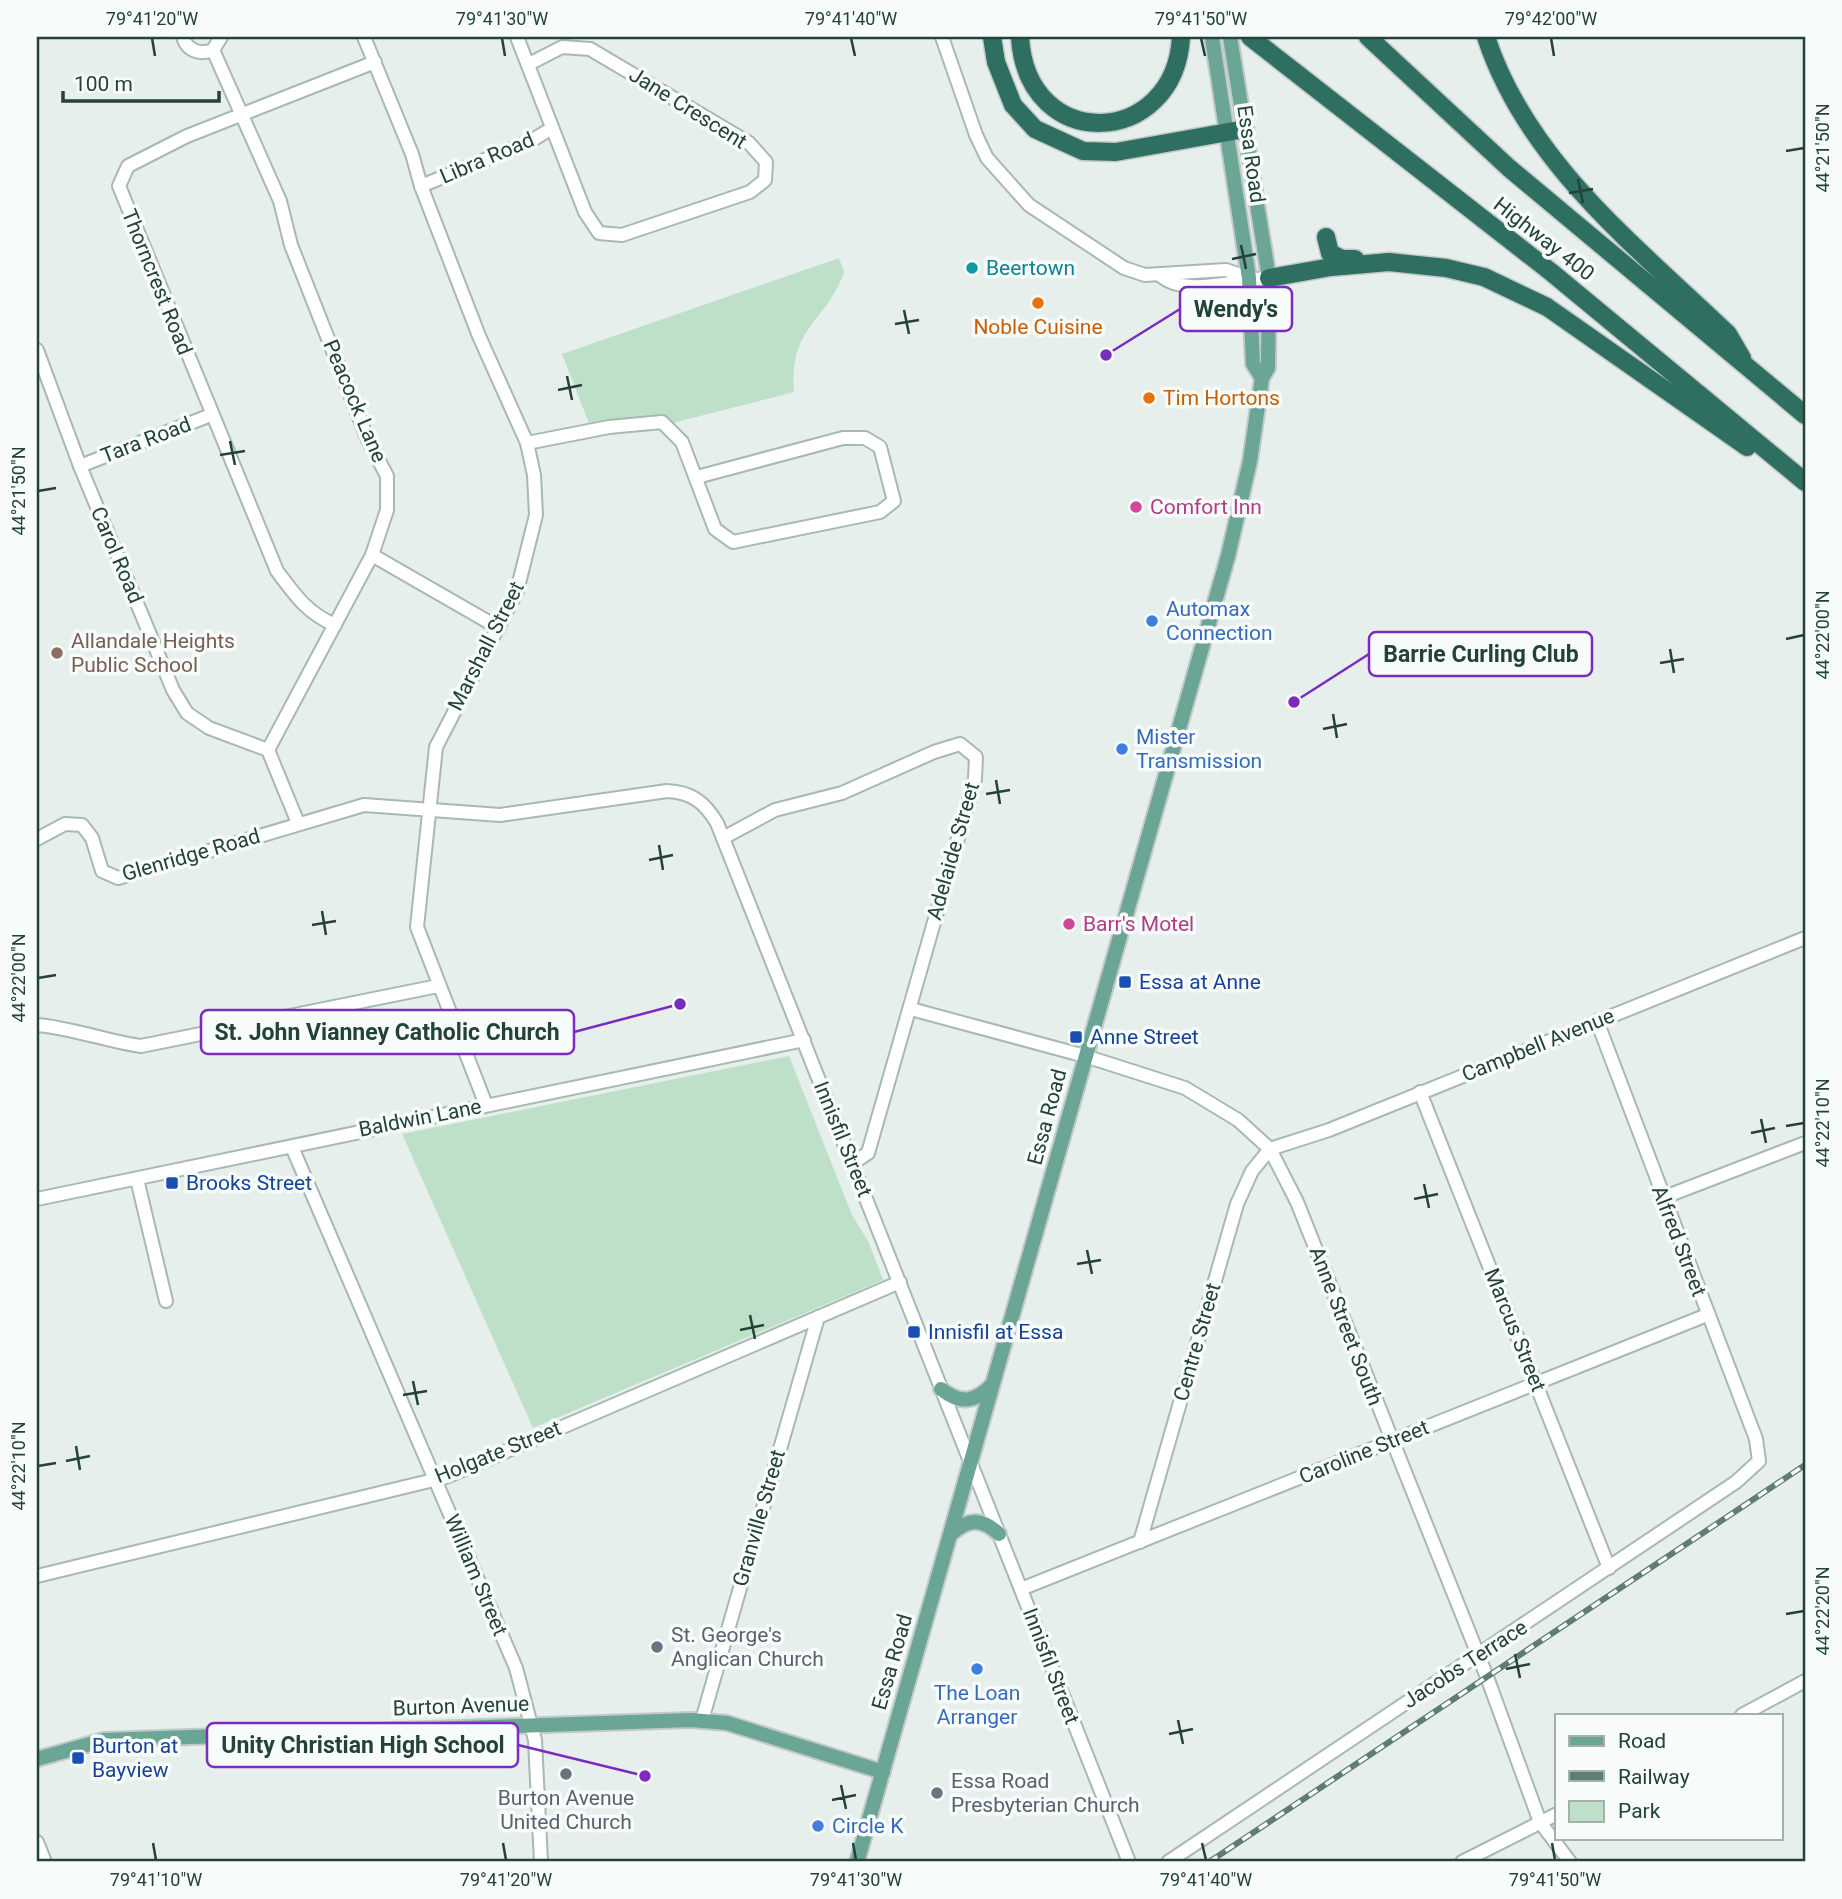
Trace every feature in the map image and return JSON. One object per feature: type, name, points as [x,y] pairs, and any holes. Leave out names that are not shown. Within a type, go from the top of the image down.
[{"type":"highway","points":[[992,37],[996,62],[1013,105],[1035,129],[1083,150],[1116,152],[1245,129]]},
{"type":"highway","points":[[1020,37],[1022,61],[1032,86],[1048,105],[1076,120],[1096,123],[1115,122],[1156,100],[1175,75],[1181,37]]},
{"type":"highway","name":"Highway 400","points":[[1250,37],[1551,272],[1805,484]]},
{"type":"highway","name":"Highway 400","points":[[1368,37],[1509,168],[1805,415]]},
{"type":"highway","points":[[1486,37],[1508,89],[1558,167],[1728,334],[1747,368]]},
{"type":"highway","points":[[1326,237],[1330,253],[1337,258],[1374,257],[1389,262]]},
{"type":"highway","points":[[1269,278],[1332,267],[1389,262],[1446,268],[1484,277],[1547,307],[1805,484]]},
{"type":"main road","name":"Essa Road","points":[[1212,37],[1249,278],[1253,364],[1262,378]]},
{"type":"main road","name":"Essa Road","points":[[857,1862],[1228,556],[1250,461],[1262,378],[1268,368],[1269,278],[1230,37]]},
{"type":"main road","points":[[941,1389],[953,1398],[969,1401],[979,1398],[993,1384]]},
{"type":"main road","points":[[951,1534],[963,1524],[976,1521],[984,1522],[999,1534]]},
{"type":"main road","name":"Burton Avenue","points":[[37,1759],[104,1740],[702,1720],[727,1723],[883,1772]]},
{"type":"street","points":[[183,37],[194,51],[213,50],[221,37]]},
{"type":"street","name":"Marshall Street","points":[[364,37],[412,154],[421,186],[479,336],[527,443],[534,475],[536,515],[532,543],[517,591],[440,737],[434,759],[417,927],[486,1105]]},
{"type":"street","name":"Jane Crescent","points":[[517,37],[585,212],[600,233],[622,235],[750,192],[765,180],[766,162],[749,143],[590,49],[562,47],[528,64]]},
{"type":"street","points":[[942,37],[976,135],[987,158],[1005,181],[1051,221],[1124,268],[1145,275],[1226,270],[1249,278],[1269,278]]},
{"type":"street","name":"Peacock Lane","points":[[213,50],[280,201],[291,245],[368,440],[387,475],[387,510],[372,555],[268,750]]},
{"type":"street","name":"Thorncrest Road","points":[[335,625],[315,616],[302,604],[277,571],[118,186],[128,166],[187,136],[242,117],[375,62]]},
{"type":"street","name":"Libra Road","points":[[421,186],[531,141],[552,128]]},
{"type":"street","name":"Carol Road","points":[[37,350],[80,466],[173,690],[187,713],[209,728],[268,750]]},
{"type":"street","name":"Tara Road","points":[[80,466],[211,415]]},
{"type":"street","points":[[527,443],[609,427],[662,422],[682,442],[715,529],[733,542],[880,512],[894,501],[880,447],[865,438],[843,438],[697,477]]},
{"type":"street","points":[[372,555],[499,628]]},
{"type":"street","name":"Adelaide Street","points":[[723,838],[775,810],[842,793],[934,752],[960,744],[976,757],[975,779],[868,1153],[853,1163]]},
{"type":"street","points":[[268,750],[298,823]]},
{"type":"street","name":"Innisfil Street","points":[[298,823],[364,805],[500,815],[656,791],[678,791],[704,804],[717,823],[1129,1862]]},
{"type":"street","name":"Glenridge Road","points":[[37,839],[65,824],[82,825],[91,834],[102,871],[118,878],[298,823]]},
{"type":"street","name":"Campbell Avenue","points":[[1270,1149],[1329,1130],[1805,938]]},
{"type":"street","points":[[37,1025],[78,1030],[108,1042],[141,1046],[438,986]]},
{"type":"street","name":"Anne Street South","points":[[911,1009],[1085,1056],[1185,1087],[1238,1120],[1270,1149],[1297,1202],[1541,1822],[1548,1836],[1570,1862]]},
{"type":"street","name":"Alfred Street","points":[[1597,1021],[1662,1198],[1756,1439],[1759,1461]]},
{"type":"street","name":"Baldwin Lane","points":[[37,1199],[804,1040]]},
{"type":"street","name":"Marcus Street","points":[[1420,1092],[1609,1567]]},
{"type":"street","points":[[1662,1198],[1805,1143]]},
{"type":"street","name":"William Street","points":[[292,1147],[516,1668],[532,1724],[541,1862]]},
{"type":"street","name":"Centre Street","points":[[1140,1542],[1237,1204],[1252,1171],[1270,1149]]},
{"type":"street","points":[[137,1179],[166,1301]]},
{"type":"street","name":"Holgate Street","points":[[37,1576],[435,1479],[900,1282]]},
{"type":"street","name":"Caroline Street","points":[[1021,1590],[1707,1315]]},
{"type":"street","name":"Granville Street","points":[[702,1720],[818,1317]]},
{"type":"street","name":"Jacobs Terrace","points":[[1168,1862],[1736,1482],[1759,1461]]},
{"type":"street","points":[[1744,1714],[1805,1681]]},
{"type":"street","points":[[1462,1862],[1555,1815]]},
{"type":"street","points":[[37,1842],[45,1862]]},
{"type":"green space","points":[[839,258],[844,272],[797,352],[794,392],[665,425],[590,426],[562,354]]},
{"type":"green space","points":[[789,1056],[852,1215],[869,1243],[883,1280],[533,1428],[402,1134]]},
{"type":"railway","points":[[1209,1862],[1805,1465]]},
{"type":"place","name":"Beertown","points":[[972,268]]},
{"type":"place","name":"Noble Cuisine","points":[[1038,303]]},
{"type":"place","name":"Wendy's","points":[[1106,355]]},
{"type":"place","name":"Tim Hortons","points":[[1149,398]]},
{"type":"place","name":"Comfort Inn","points":[[1136,507]]},
{"type":"place","name":"Automax Connection","points":[[1152,621]]},
{"type":"place","name":"Allandale Heights Public School","points":[[57,653]]},
{"type":"place","name":"Barrie Curling Club","points":[[1294,702]]},
{"type":"place","name":"Mister Transmission","points":[[1122,749]]},
{"type":"place","name":"Barr's Motel","points":[[1069,924]]},
{"type":"place","name":"Essa at Anne","points":[[1125,982]]},
{"type":"place","name":"St. John Vianney Catholic Church","points":[[680,1004]]},
{"type":"place","name":"Anne Street","points":[[1076,1037]]},
{"type":"place","name":"Brooks Street","points":[[172,1183]]},
{"type":"place","name":"Innisfil at Essa","points":[[914,1332]]},
{"type":"place","name":"St. George's Anglican Church","points":[[657,1647]]},
{"type":"place","name":"The Loan Arranger","points":[[977,1669]]},
{"type":"place","name":"Burton at Bayview","points":[[78,1758]]},
{"type":"place","name":"Burton Avenue United Church","points":[[566,1774]]},
{"type":"place","name":"Unity Christian High School","points":[[645,1776]]},
{"type":"place","name":"Essa Road Presbyterian Church","points":[[937,1793]]},
{"type":"place","name":"Circle K","points":[[818,1826]]}]
